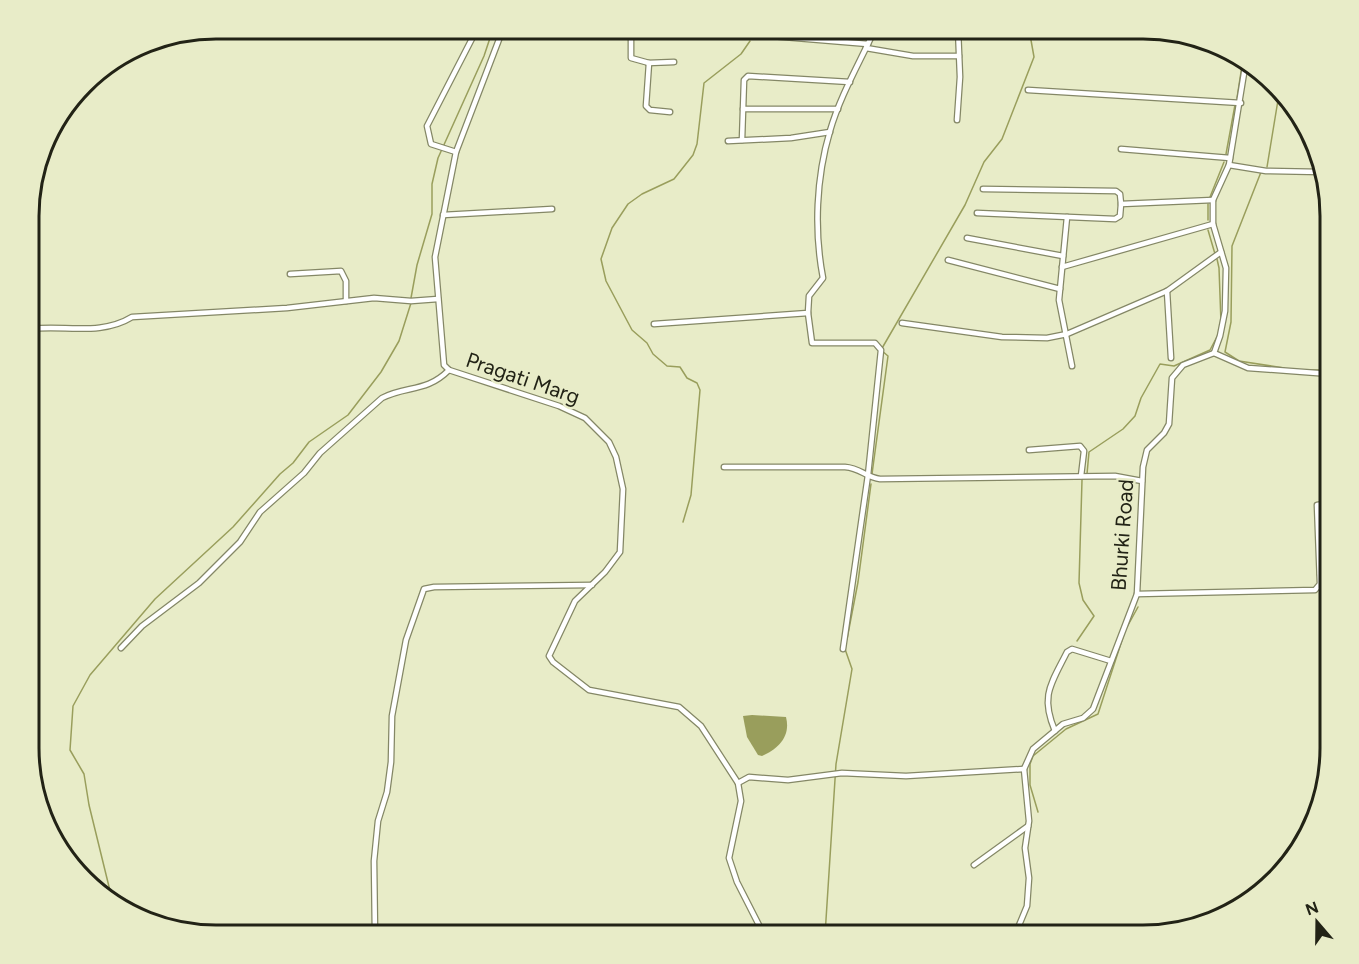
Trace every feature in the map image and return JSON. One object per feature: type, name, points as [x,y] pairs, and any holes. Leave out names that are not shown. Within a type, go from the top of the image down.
[{"type":"street","points":[[456,152],[431,144],[427,126],[472,39]]},
{"type":"street","name":"Pragati Marg","points":[[499,39],[456,152],[435,257],[444,365],[448,370],[559,406],[585,418],[609,442],[616,458],[623,489],[620,552],[575,601],[549,652],[553,662],[589,690],[663,702],[686,711],[701,726],[738,783]]},
{"type":"street","points":[[631,39],[631,58],[648,63],[674,62]]},
{"type":"street","points":[[792,39],[867,46],[913,56],[959,56]]},
{"type":"street","points":[[843,649],[868,475],[881,350],[875,343],[812,343],[808,313],[809,296],[823,278],[816,245],[820,184],[830,132],[838,109],[870,39]]},
{"type":"street","points":[[957,120],[958,39]]},
{"type":"street","points":[[648,63],[646,106],[650,111],[670,112]]},
{"type":"street","points":[[1245,72],[1229,162],[1212,200],[1213,224],[1226,268],[1225,311],[1221,336],[1214,353],[1248,368],[1320,373]]},
{"type":"street","points":[[742,140],[744,80],[748,76],[850,82]]},
{"type":"street","points":[[1028,90],[1241,103]]},
{"type":"street","points":[[743,109],[838,109]]},
{"type":"street","points":[[728,141],[830,132]]},
{"type":"street","points":[[1121,149],[1229,162],[1266,171],[1314,172]]},
{"type":"street","points":[[977,213],[1115,219],[1120,216],[1120,194],[1116,191],[983,189]]},
{"type":"street","points":[[1120,204],[1212,200]]},
{"type":"street","points":[[443,215],[552,209]]},
{"type":"street","points":[[1067,217],[1059,300],[1072,366]]},
{"type":"street","points":[[1062,267],[1213,224]]},
{"type":"street","points":[[967,238],[1063,256]]},
{"type":"street","points":[[902,323],[1002,337],[1047,338],[1067,334],[1167,291],[1221,252]]},
{"type":"street","points":[[948,260],[1060,289]]},
{"type":"street","points":[[290,274],[340,271],[346,281],[346,301]]},
{"type":"street","points":[[1167,291],[1171,358]]},
{"type":"street","points":[[39,328],[55,326],[93,330],[112,327],[132,317],[287,308],[374,298],[411,302],[438,299]]},
{"type":"street","points":[[654,324],[808,313]]},
{"type":"street","name":"Bhurki Road","points":[[1024,769],[1033,749],[1055,731],[1093,709],[1137,594],[1142,481],[1147,450],[1164,433],[1169,424],[1172,378],[1183,365],[1214,353]]},
{"type":"street","points":[[121,648],[142,626],[199,583],[240,543],[260,512],[304,473],[320,453],[382,398],[393,393],[431,385],[448,370]]},
{"type":"street","points":[[1029,450],[1080,446],[1084,451],[1081,476]]},
{"type":"street","points":[[724,467],[859,468],[869,478],[880,479],[1115,476],[1142,481]]},
{"type":"street","points":[[1137,594],[1315,590],[1320,585],[1317,505],[1320,505]]},
{"type":"street","points":[[375,925],[374,861],[378,821],[390,772],[392,716],[406,640],[424,589],[592,585]]},
{"type":"street","points":[[1055,731],[1046,707],[1047,690],[1067,652],[1072,649],[1111,661]]},
{"type":"street","points":[[759,925],[737,882],[729,858],[741,801],[738,783],[749,777],[788,780],[842,773],[906,776],[1024,769],[1028,826],[1025,848],[1029,878],[1027,906],[1019,925]]},
{"type":"street","points":[[974,865],[1028,826]]},
{"type":"shaded area","points":[[743,716],[786,717],[787,731],[782,741],[762,756],[758,755],[747,737]]},
{"type":"waterway","points":[[411,298],[417,265],[432,214],[432,184],[438,158],[490,39]]},
{"type":"waterway","points":[[872,474],[888,356],[881,350],[965,205],[984,162],[1002,139],[1034,57],[1031,39]]},
{"type":"waterway","points":[[683,522],[691,495],[700,390],[697,383],[687,378],[680,367],[667,366],[653,354],[647,343],[632,330],[606,281],[601,259],[612,228],[628,204],[642,194],[674,179],[693,155],[697,144],[704,83],[741,54],[750,41]]},
{"type":"waterway","points":[[1237,98],[1241,70]]},
{"type":"waterway","points":[[1267,167],[1278,101]]},
{"type":"waterway","points":[[1226,154],[1235,105]]},
{"type":"waterway","points":[[1210,197],[1224,162]]},
{"type":"waterway","points":[[1261,172],[1232,246],[1231,322],[1225,352],[1239,361],[1284,368]]},
{"type":"waterway","points":[[1208,204],[1208,220]]},
{"type":"waterway","points":[[1208,230],[1215,254]]},
{"type":"waterway","points":[[1217,259],[1221,323]]},
{"type":"waterway","points":[[110,889],[89,805],[84,774],[70,750],[73,706],[90,675],[155,599],[233,527],[280,474],[293,463],[309,442],[348,415],[381,372],[399,341],[411,303]]},
{"type":"waterway","points":[[1087,474],[1089,452],[1123,429],[1135,416],[1141,398],[1160,364],[1174,366],[1210,350],[1219,333]]},
{"type":"waterway","points":[[1301,370],[1320,370]]},
{"type":"waterway","points":[[1077,641],[1094,616],[1083,600],[1079,583],[1082,480]]},
{"type":"waterway","points":[[847,639],[858,582],[871,484]]},
{"type":"waterway","points":[[1127,627],[1138,607]]},
{"type":"waterway","points":[[1038,812],[1030,785],[1030,764],[1033,756],[1066,729],[1098,714],[1124,634]]},
{"type":"waterway","points":[[826,925],[836,764],[852,669],[845,649]]}]
